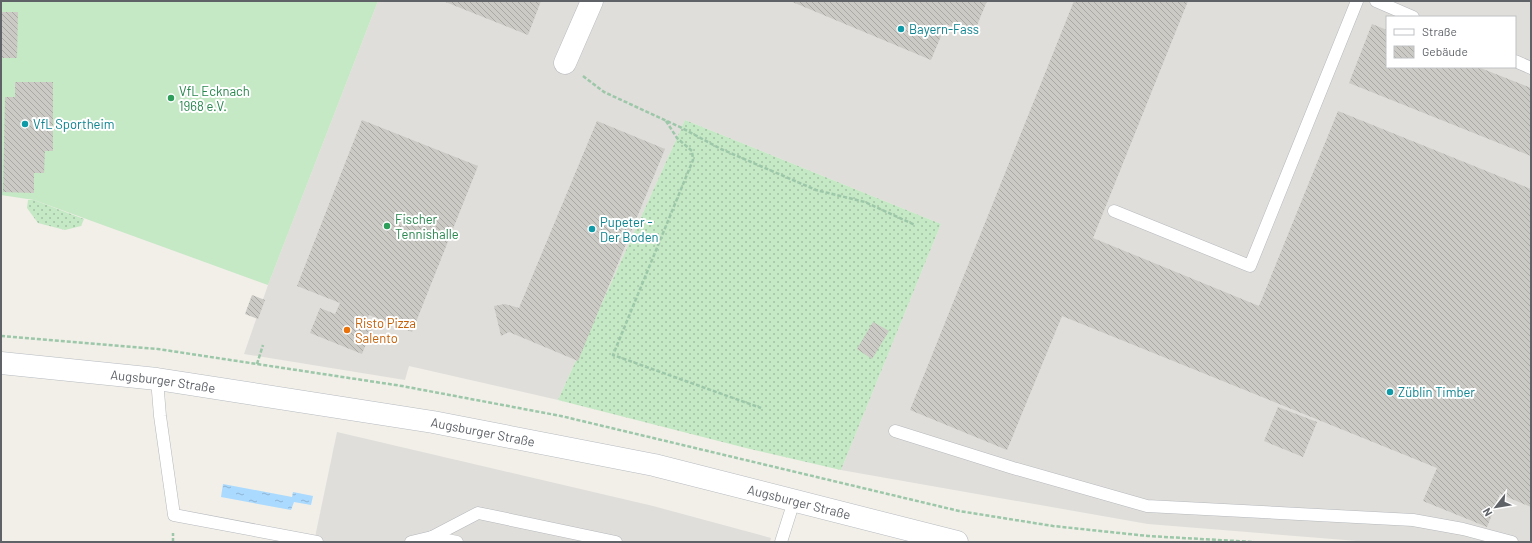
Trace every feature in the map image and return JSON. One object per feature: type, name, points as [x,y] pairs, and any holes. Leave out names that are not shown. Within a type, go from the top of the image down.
[{"type":"main road","points":[[565,63],[592,1]]},
{"type":"main road","name":"Augsburger Straße","points":[[1,363],[157,379],[440,423],[654,465],[957,542]]},
{"type":"lane","points":[[1114,211],[1250,266],[1357,1]]},
{"type":"lane","points":[[1376,1],[1411,16]]},
{"type":"lane","points":[[1516,61],[1531,68]]},
{"type":"lane","points":[[157,379],[160,416],[174,515],[317,542]]},
{"type":"lane","points":[[895,430],[1013,468],[1147,506],[1413,520],[1463,529],[1512,542]]},
{"type":"lane","points":[[781,542],[794,500]]},
{"type":"lane","points":[[411,542],[432,537],[478,513],[616,542]]},
{"type":"lane","points":[[432,537],[457,542]]},
{"type":"path","points":[[565,63],[604,92],[666,120],[721,149],[816,190],[865,202],[915,225]]},
{"type":"path","points":[[666,120],[678,138],[692,151],[693,160],[613,355],[761,408]]},
{"type":"path","points":[[257,364],[263,345]]},
{"type":"shaded area","points":[[378,1],[1531,1],[1531,542],[1370,542],[1148,524],[841,470],[941,224],[685,120],[558,400],[409,366],[405,380],[244,354],[268,285]]},
{"type":"shaded area","points":[[337,432],[653,506],[771,538],[770,542],[314,542]]},
{"type":"green space","name":"VfL Ecknach 1968 e.V.","points":[[1,1],[378,1],[268,285],[34,200],[1,195]]},
{"type":"green space","points":[[685,120],[941,224],[841,470],[746,448],[558,400]]},
{"type":"green space","points":[[28,200],[34,200],[84,219],[81,226],[65,230],[38,223],[27,208]]},
{"type":"water","points":[[223,484],[292,497],[293,492],[313,496],[311,505],[294,502],[291,510],[221,497]]},
{"type":"building","points":[[443,1],[541,1],[528,35]]},
{"type":"building","name":"Bayern-Fass","points":[[790,1],[987,1],[973,35],[946,24],[931,60]]},
{"type":"building","name":"Züblin Timber","points":[[1074,1],[1188,1],[1093,238],[1259,306],[1338,111],[1531,189],[1531,507],[1500,494],[1487,527],[1423,501],[1437,468],[1062,316],[1007,450],[910,410]]},
{"type":"building","points":[[1,12],[18,12],[17,58],[1,58]]},
{"type":"building","points":[[1372,24],[1386,30],[1386,68],[1481,68],[1531,88],[1531,156],[1349,83]]},
{"type":"building","name":"VfL Sportheim","points":[[15,82],[53,82],[53,151],[45,151],[44,173],[34,173],[34,193],[3,192],[5,97],[15,97]]},
{"type":"building","name":"Fischer Tennishalle","points":[[362,120],[478,166],[412,332],[369,315],[364,326],[372,329],[362,354],[310,333],[320,308],[335,314],[340,303],[297,286]]},
{"type":"building","name":"Pupeter - Der Boden","points":[[597,121],[665,149],[578,361],[509,332],[501,336],[494,306],[505,304],[519,308]]},
{"type":"building","points":[[252,295],[265,300],[258,319],[245,314]]},
{"type":"building","points":[[873,322],[889,331],[872,359],[857,349]]},
{"type":"building","points":[[1278,407],[1317,422],[1303,457],[1264,441]]},
{"type":"place","name":"Bayern-Fass","points":[[901,29]]},
{"type":"place","name":"VfL Ecknach 1968 e.V.","points":[[171,98]]},
{"type":"place","name":"VfL Sportheim","points":[[25,124]]},
{"type":"place","name":"Fischer Tennishalle","points":[[387,226]]},
{"type":"place","name":"Pupeter - Der Boden","points":[[592,229]]},
{"type":"place","name":"Risto Pizza Salento","points":[[347,330]]},
{"type":"place","name":"Züblin Timber","points":[[1390,392]]}]
